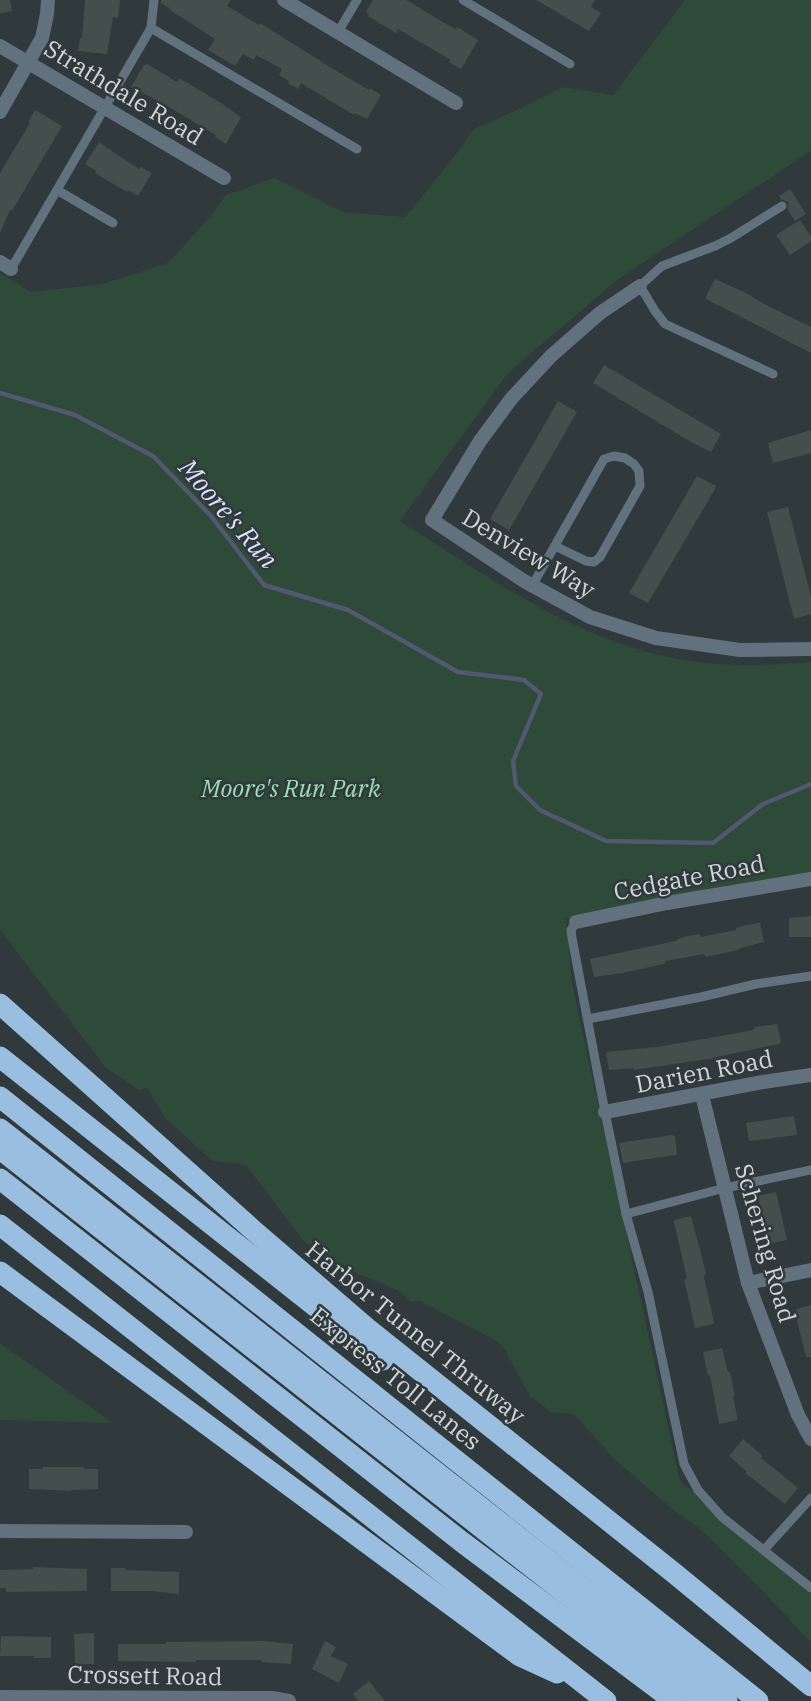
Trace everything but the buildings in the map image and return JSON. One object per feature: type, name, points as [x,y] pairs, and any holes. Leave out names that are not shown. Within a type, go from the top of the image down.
[{"type":"highway","name":"Harbor Tunnel Thruway","points":[[0,1004],[368,1329],[811,1686]]},
{"type":"highway","points":[[0,1057],[222,1231],[808,1701]]},
{"type":"highway","name":"Express Toll Lanes","points":[[0,1097],[758,1701]]},
{"type":"highway","name":"Express Toll Lanes","points":[[0,1129],[727,1701]]},
{"type":"highway","points":[[0,1149],[702,1701]]},
{"type":"highway","points":[[0,1179],[451,1534],[674,1701]]},
{"type":"highway","points":[[0,1225],[599,1695]]},
{"type":"highway","points":[[0,1272],[520,1656],[599,1695]]},
{"type":"street","points":[[0,111],[42,38],[48,0]]},
{"type":"street","points":[[284,0],[456,103]]},
{"type":"street","name":"Strathdale Road","points":[[0,46],[224,178]]},
{"type":"street","name":"Denview Way","points":[[640,286],[600,313],[551,356],[510,398],[480,441],[432,520],[533,586],[590,617],[656,638],[740,650],[811,649]]},
{"type":"street","name":"Cedgate Road","points":[[576,922],[679,901],[811,879]]},
{"type":"street","name":"Darien Road","points":[[604,1112],[811,1075]]},
{"type":"street","name":"Schering Road","points":[[702,1095],[748,1283],[798,1415],[811,1439]]},
{"type":"street","points":[[748,1283],[811,1270]]},
{"type":"street","points":[[0,1531],[186,1532]]},
{"type":"street","name":"Crossett Road","points":[[0,1697],[272,1698],[289,1701]]},
{"type":"lane","points":[[6,266],[57,190],[151,28],[154,0]]},
{"type":"lane","points":[[338,32],[357,0]]},
{"type":"lane","points":[[463,0],[570,64]]},
{"type":"lane","points":[[151,28],[357,149]]},
{"type":"lane","points":[[57,190],[113,223]]},
{"type":"lane","points":[[773,374],[666,324],[640,286],[662,266],[731,238],[782,206]]},
{"type":"lane","points":[[533,586],[555,546],[604,459],[614,456],[625,458],[634,464],[639,471],[640,486],[600,557],[594,562],[586,561],[555,546]]},
{"type":"lane","points":[[576,922],[572,938],[604,1112],[626,1213],[648,1292],[684,1464],[698,1490],[722,1517],[811,1588]]},
{"type":"lane","points":[[588,1019],[756,984],[811,976]]},
{"type":"lane","points":[[626,1213],[811,1170]]},
{"type":"lane","points":[[764,1550],[811,1498]]},
{"type":"green space","name":"Moore's Run Park","points":[[685,0],[811,0],[811,151],[616,281],[508,373],[400,521],[506,588],[579,627],[617,642],[657,654],[712,664],[811,662],[811,873],[566,919],[572,983],[680,1481],[811,1588],[811,1643],[727,1555],[700,1529],[616,1461],[574,1414],[551,1412],[530,1396],[507,1351],[495,1340],[420,1301],[410,1301],[399,1291],[323,1259],[301,1238],[246,1165],[212,1161],[165,1118],[147,1088],[139,1090],[106,1068],[0,930],[0,273],[31,292],[102,284],[168,263],[226,195],[274,178],[343,212],[405,217],[474,129],[563,87],[613,95]]},
{"type":"green space","points":[[0,1343],[113,1423],[0,1420]]},
{"type":"waterway","name":"Moore's Run","points":[[0,393],[75,415],[153,456],[211,516],[264,585],[348,610],[458,672],[524,680],[541,694],[513,761],[516,786],[540,810],[606,841],[713,843],[763,804],[811,784]]}]
